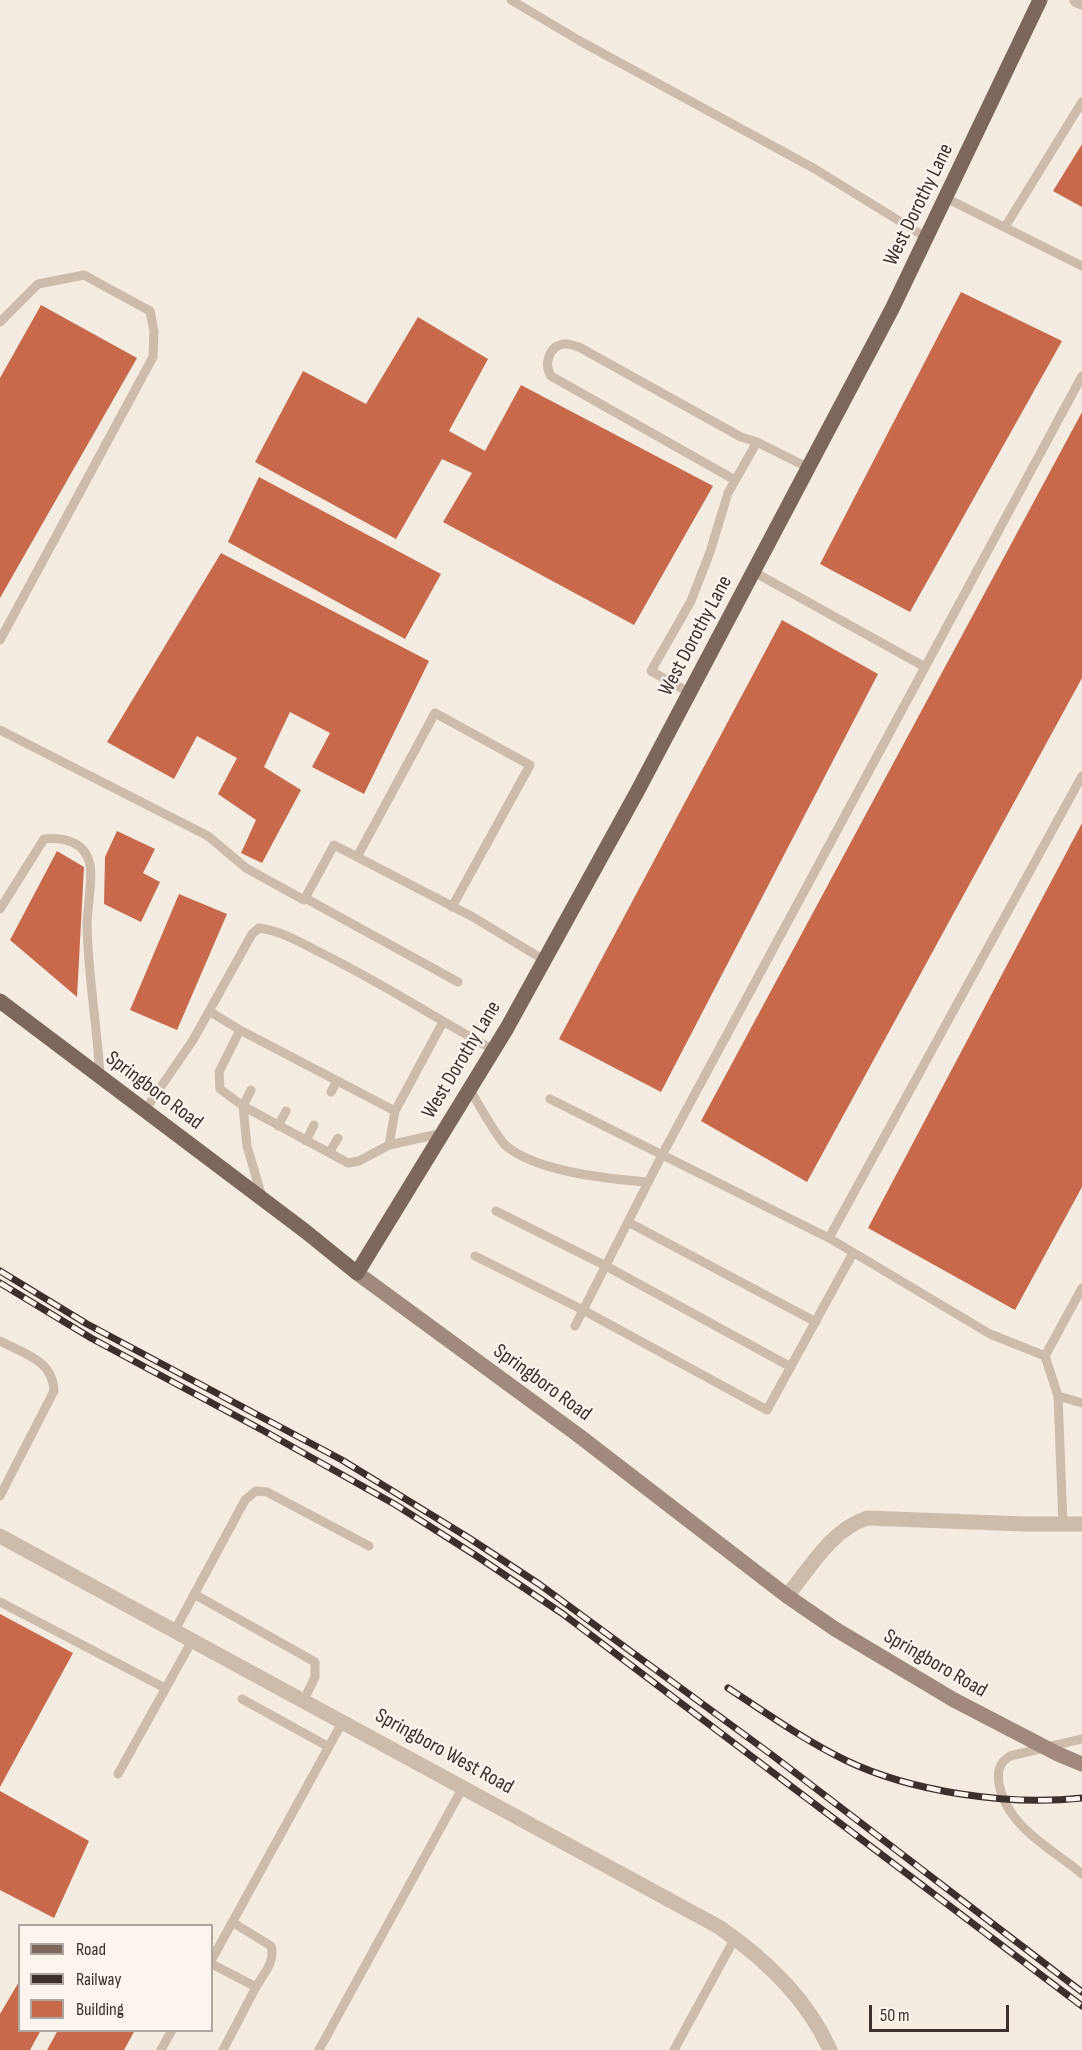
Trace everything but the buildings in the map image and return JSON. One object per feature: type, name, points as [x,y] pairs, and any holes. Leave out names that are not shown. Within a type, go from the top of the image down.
[{"type":"main road","name":"West Dorothy Lane","points":[[357,1274],[494,1050],[690,693],[927,238],[1040,0]]},
{"type":"main road","name":"Springboro Road","points":[[0,1001],[262,1199],[357,1274],[578,1435],[787,1596],[835,1629],[954,1700],[1082,1764]]},
{"type":"street","points":[[1077,0],[1082,2]]},
{"type":"street","points":[[787,1596],[838,1533],[853,1522],[867,1518],[1082,1524]]},
{"type":"street","name":"Springboro West Road","points":[[0,1536],[685,1907],[735,1938],[773,1969],[810,2014],[830,2050]]},
{"type":"lane","points":[[511,0],[580,41],[815,169],[927,238]]},
{"type":"lane","points":[[1005,227],[1082,102]]},
{"type":"lane","points":[[946,198],[1082,266]]},
{"type":"lane","points":[[0,322],[38,284],[84,275],[150,311],[154,331],[153,357],[0,640]]},
{"type":"lane","points":[[735,480],[551,376],[546,369],[549,354],[556,347],[565,343],[579,347],[741,437],[757,442],[809,468]]},
{"type":"lane","points":[[575,1326],[662,1155],[1082,376]]},
{"type":"lane","points":[[690,693],[651,671],[691,601],[710,552],[728,493],[757,442]]},
{"type":"lane","points":[[754,572],[925,667]]},
{"type":"lane","points":[[357,857],[435,713],[530,765],[452,907]]},
{"type":"lane","points":[[0,730],[208,836],[246,868],[458,982]]},
{"type":"lane","points":[[829,1238],[1082,776]]},
{"type":"lane","points":[[0,909],[44,839],[58,838],[74,843],[84,850],[90,863],[87,924],[100,1076]]},
{"type":"lane","points":[[305,898],[334,844],[473,917],[544,960]]},
{"type":"lane","points":[[145,1110],[193,1040],[252,934],[259,928],[275,930],[345,965],[494,1050]]},
{"type":"lane","points":[[209,1011],[271,1052],[307,1071],[337,1081],[395,1111]]},
{"type":"lane","points":[[389,1145],[395,1111],[443,1022]]},
{"type":"lane","points":[[240,1030],[219,1072],[220,1089],[243,1106],[348,1163],[354,1163],[389,1145],[443,1133]]},
{"type":"lane","points":[[331,1092],[337,1081]]},
{"type":"lane","points":[[251,1090],[243,1106],[247,1146],[262,1199]]},
{"type":"lane","points":[[470,1090],[505,1144],[530,1160],[602,1178],[648,1182]]},
{"type":"lane","points":[[356,1104],[361,1094]]},
{"type":"lane","points":[[550,1099],[829,1238],[990,1334],[1045,1356]]},
{"type":"lane","points":[[278,1126],[286,1111]]},
{"type":"lane","points":[[306,1141],[314,1125]]},
{"type":"lane","points":[[329,1153],[338,1138]]},
{"type":"lane","points":[[496,1211],[606,1266],[791,1367]]},
{"type":"lane","points":[[628,1222],[816,1322]]},
{"type":"lane","points":[[475,1256],[583,1310],[767,1410],[853,1253]]},
{"type":"lane","points":[[1063,1524],[1058,1396],[1045,1356],[1082,1288]]},
{"type":"lane","points":[[0,1341],[45,1365],[53,1378],[54,1391],[0,1496]]},
{"type":"lane","points":[[1058,1396],[1082,1403]]},
{"type":"lane","points":[[175,1630],[245,1500],[256,1491],[267,1492],[369,1546]]},
{"type":"lane","points":[[194,1594],[315,1662],[315,1677],[304,1700]]},
{"type":"lane","points":[[0,1602],[165,1688]]},
{"type":"lane","points":[[118,1774],[193,1640]]},
{"type":"lane","points":[[242,1699],[329,1747]]},
{"type":"lane","points":[[214,1948],[232,1922],[343,1721]]},
{"type":"lane","points":[[1082,1740],[1010,1756],[1003,1760],[999,1767],[1002,1798],[1014,1818],[1082,1874]]},
{"type":"lane","points":[[319,2050],[463,1787]]},
{"type":"lane","points":[[223,2050],[272,1960],[273,1952],[271,1946],[232,1922]]},
{"type":"lane","points":[[674,2050],[735,1938]]},
{"type":"lane","points":[[213,1965],[256,1987]]},
{"type":"lane","points":[[161,2050],[171,2032]]},
{"type":"railway","points":[[0,1271],[87,1324],[342,1460],[539,1584],[772,1755],[1082,1992]]},
{"type":"railway","points":[[0,1283],[91,1338],[396,1505],[475,1555],[563,1614],[1082,2006]]},
{"type":"railway","points":[[728,1688],[815,1744],[845,1760],[900,1781],[992,1798],[1023,1800],[1082,1798]]}]
